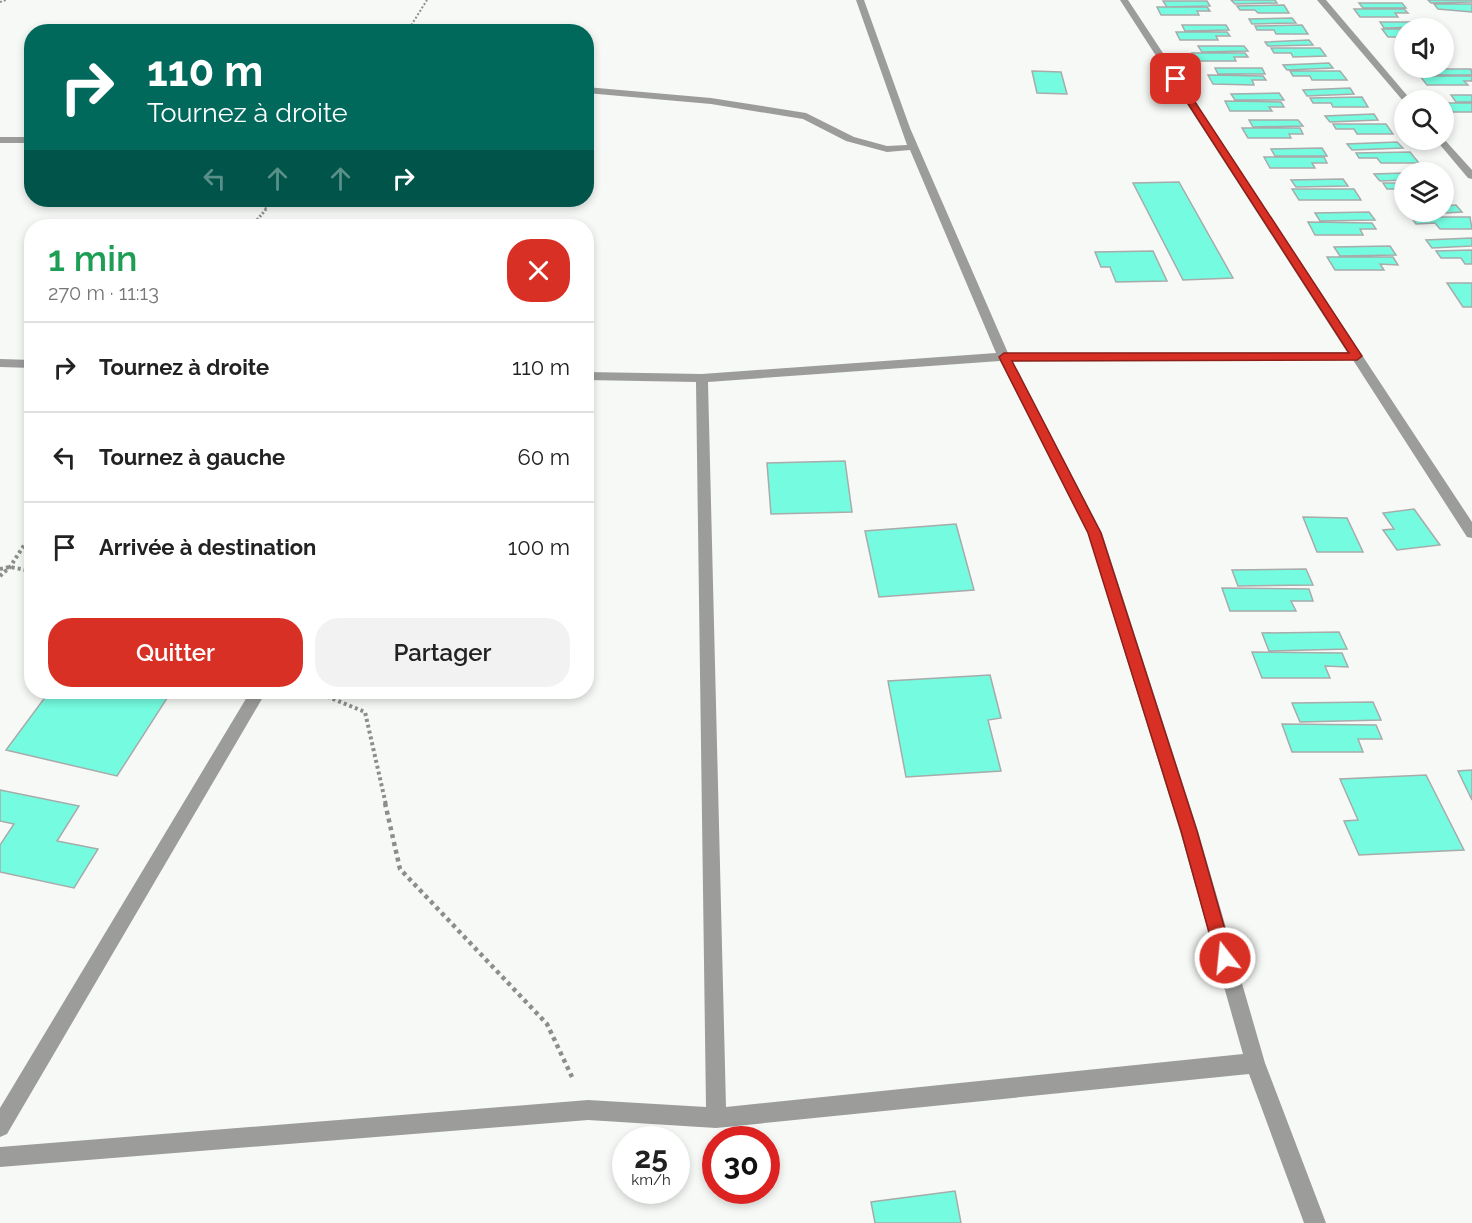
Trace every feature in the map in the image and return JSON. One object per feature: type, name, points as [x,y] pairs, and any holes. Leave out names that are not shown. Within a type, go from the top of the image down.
[{"type":"street","points":[[860,0],[905,128],[1004,357],[1095,533],[1189,831],[1255,1063],[1315,1223]]},
{"type":"street","points":[[1124,0],[1472,533]]},
{"type":"street","points":[[1321,0],[1398,90]]},
{"type":"street","points":[[594,91],[711,101],[806,116],[850,139],[887,149],[915,147]]},
{"type":"street","points":[[0,140],[24,140]]},
{"type":"street","points":[[1450,150],[1472,176]]},
{"type":"street","points":[[594,376],[702,378],[1004,357],[1357,356]]},
{"type":"street","points":[[0,363],[24,364]]},
{"type":"street","points":[[702,378],[716,1118]]},
{"type":"street","points":[[0,1127],[254,699]]},
{"type":"street","points":[[0,1157],[588,1110],[716,1118],[1255,1063]]},
{"type":"path","points":[[0,2],[6,0]]},
{"type":"path","points":[[412,24],[427,0]]},
{"type":"path","points":[[258,219],[267,207]]},
{"type":"path","points":[[0,576],[10,567],[24,545]]},
{"type":"path","points":[[0,569],[10,567],[24,570]]},
{"type":"path","points":[[333,699],[364,712],[400,869],[547,1024],[588,1110]]},
{"type":"building","points":[[1231,0],[1275,0],[1277,3],[1235,4]]},
{"type":"building","points":[[1428,0],[1472,0],[1472,2],[1431,3]]},
{"type":"building","points":[[1163,1],[1207,1],[1210,6],[1167,7]]},
{"type":"building","points":[[1359,3],[1402,3],[1406,8],[1363,8]]},
{"type":"building","points":[[1434,4],[1472,4],[1472,12],[1438,9]]},
{"type":"building","points":[[1284,5],[1289,13],[1258,13],[1255,10],[1240,10],[1237,6]]},
{"type":"building","points":[[1157,7],[1207,7],[1210,11],[1197,11],[1199,15],[1161,15]]},
{"type":"building","points":[[1354,9],[1404,9],[1408,13],[1395,13],[1398,17],[1360,17]]},
{"type":"building","points":[[1292,18],[1296,23],[1252,24],[1249,19]]},
{"type":"building","points":[[1380,22],[1394,22],[1394,28],[1384,28]]},
{"type":"building","points":[[1182,25],[1226,25],[1229,30],[1185,31]]},
{"type":"building","points":[[1302,25],[1308,34],[1276,34],[1274,30],[1257,30],[1255,26]]},
{"type":"building","points":[[1382,29],[1394,29],[1394,37],[1388,37]]},
{"type":"building","points":[[1176,32],[1227,32],[1230,36],[1216,36],[1218,40],[1180,40]]},
{"type":"building","points":[[1309,40],[1313,45],[1268,46],[1265,42]]},
{"type":"building","points":[[1198,46],[1244,46],[1248,51],[1202,52]]},
{"type":"building","points":[[1271,48],[1320,48],[1326,56],[1293,57],[1291,53],[1274,53]]},
{"type":"building","points":[[1192,53],[1245,53],[1248,57],[1234,57],[1236,61],[1197,61]]},
{"type":"building","points":[[1329,63],[1333,68],[1287,70],[1283,65]]},
{"type":"building","points":[[1215,68],[1262,68],[1265,74],[1218,74]]},
{"type":"building","points":[[1454,69],[1471,69],[1472,75],[1454,75]]},
{"type":"building","points":[[1032,71],[1061,72],[1067,94],[1037,93]]},
{"type":"building","points":[[1290,71],[1340,71],[1347,80],[1312,80],[1310,76],[1293,76]]},
{"type":"building","points":[[1208,75],[1263,76],[1266,80],[1252,80],[1254,85],[1213,84]]},
{"type":"building","points":[[1472,76],[1472,81],[1464,81],[1468,85],[1427,85],[1422,78]]},
{"type":"building","points":[[1350,88],[1354,94],[1307,96],[1303,90]]},
{"type":"building","points":[[1279,93],[1284,100],[1235,100],[1231,94]]},
{"type":"building","points":[[1454,95],[1472,95],[1472,102],[1456,102]]},
{"type":"building","points":[[1362,97],[1368,107],[1333,107],[1331,103],[1313,103],[1310,98]]},
{"type":"building","points":[[1225,101],[1281,102],[1284,107],[1269,107],[1272,111],[1230,111]]},
{"type":"building","points":[[1454,103],[1472,103],[1472,112],[1454,112]]},
{"type":"building","points":[[1374,114],[1378,120],[1330,122],[1325,116]]},
{"type":"building","points":[[1249,120],[1298,120],[1303,126],[1253,127]]},
{"type":"building","points":[[1333,124],[1386,124],[1393,134],[1357,134],[1354,129],[1336,129]]},
{"type":"building","points":[[1242,128],[1300,128],[1303,134],[1289,134],[1291,138],[1248,138]]},
{"type":"building","points":[[1394,142],[1394,148],[1352,150],[1347,144]]},
{"type":"building","points":[[1322,148],[1327,156],[1275,156],[1271,149]]},
{"type":"building","points":[[1410,152],[1418,162],[1381,163],[1377,158],[1359,158],[1356,153]]},
{"type":"building","points":[[1264,157],[1324,157],[1327,163],[1312,163],[1315,168],[1270,168]]},
{"type":"building","points":[[1394,173],[1394,180],[1380,181],[1374,174]]},
{"type":"building","points":[[1343,179],[1348,186],[1296,187],[1291,180]]},
{"type":"building","points":[[1179,182],[1233,278],[1183,280],[1133,183]]},
{"type":"building","points":[[1383,183],[1394,183],[1394,189],[1387,189]]},
{"type":"building","points":[[1292,189],[1354,189],[1361,200],[1299,200]]},
{"type":"building","points":[[1454,205],[1456,205],[1462,212],[1454,212]]},
{"type":"building","points":[[1369,212],[1375,220],[1320,221],[1315,213]]},
{"type":"building","points":[[1454,217],[1470,217],[1472,229],[1440,229],[1435,223],[1416,224],[1415,222],[1454,222]]},
{"type":"building","points":[[1308,222],[1372,223],[1376,229],[1360,229],[1363,235],[1315,235]]},
{"type":"building","points":[[1472,238],[1472,246],[1432,248],[1426,240]]},
{"type":"building","points":[[1390,246],[1396,255],[1340,256],[1334,247]]},
{"type":"building","points":[[1472,250],[1472,264],[1465,264],[1461,258],[1441,258],[1436,251]]},
{"type":"building","points":[[1153,251],[1167,281],[1116,282],[1110,267],[1101,267],[1095,252]]},
{"type":"building","points":[[1327,257],[1393,257],[1398,265],[1380,264],[1384,270],[1335,270]]},
{"type":"building","points":[[1447,283],[1472,283],[1472,307],[1463,307]]},
{"type":"building","points":[[845,461],[852,512],[771,514],[767,463]]},
{"type":"building","points":[[1414,509],[1440,545],[1397,550],[1383,530],[1394,529],[1383,513]]},
{"type":"building","points":[[1303,517],[1347,518],[1363,552],[1317,552]]},
{"type":"building","points":[[956,524],[974,590],[879,597],[865,531]]},
{"type":"building","points":[[1306,569],[1313,585],[1238,586],[1232,570]]},
{"type":"building","points":[[1222,588],[1309,589],[1313,601],[1291,601],[1296,611],[1230,611]]},
{"type":"building","points":[[1339,632],[1347,649],[1269,651],[1262,633]]},
{"type":"building","points":[[1252,652],[1342,653],[1348,667],[1325,666],[1330,678],[1262,678]]},
{"type":"building","points":[[990,675],[1001,718],[988,720],[1001,771],[906,777],[888,681]]},
{"type":"building","points":[[44,699],[166,699],[117,776],[6,750]]},
{"type":"building","points":[[1373,702],[1381,720],[1300,722],[1292,703]]},
{"type":"building","points":[[1282,724],[1376,725],[1382,739],[1358,739],[1363,752],[1292,752]]},
{"type":"building","points":[[1472,770],[1472,800],[1458,771]]},
{"type":"building","points":[[1426,775],[1464,850],[1359,855],[1344,821],[1358,820],[1340,779]]},
{"type":"building","points":[[0,790],[79,806],[57,841],[98,849],[74,888],[0,872],[0,845],[14,824],[0,821]]},
{"type":"building","points":[[955,1191],[961,1223],[875,1223],[871,1202]]},
{"type":"route","points":[[1176,79],[1357,356],[1004,357],[1095,533],[1189,831],[1225,958]]}]
